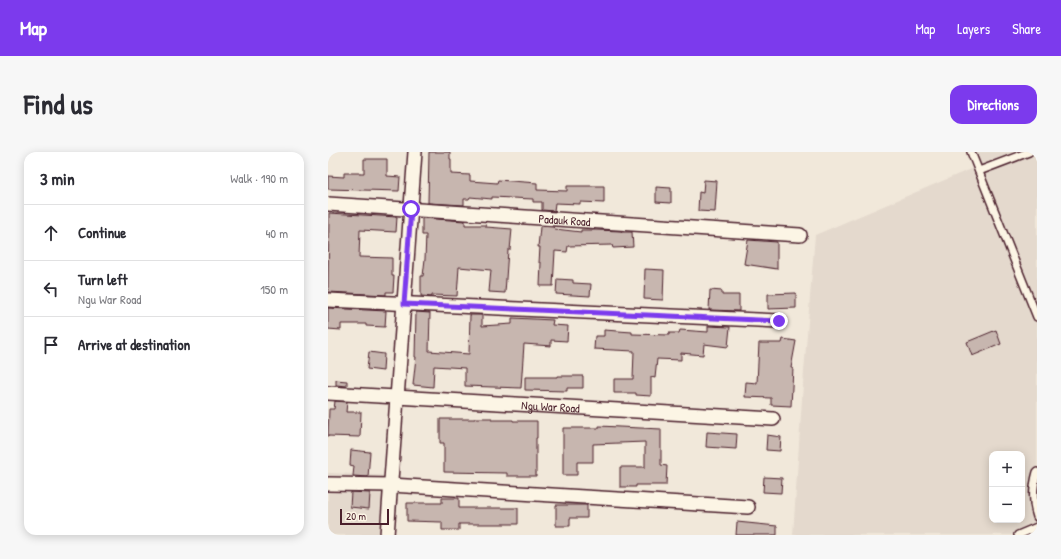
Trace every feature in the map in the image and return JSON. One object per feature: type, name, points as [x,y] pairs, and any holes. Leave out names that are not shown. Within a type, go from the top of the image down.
[{"type":"street","points":[[388,535],[415,152]]},
{"type":"street","name":"Padauk Road","points":[[328,204],[800,236]]},
{"type":"street","points":[[328,300],[779,321]]},
{"type":"street","name":"Ngu War Road","points":[[328,393],[773,419]]},
{"type":"street","points":[[328,484],[391,485],[748,507]]},
{"type":"lane","points":[[971,152],[1037,317]]},
{"type":"lane","points":[[979,171],[1029,152]]},
{"type":"lane","points":[[1037,472],[1034,487],[1034,500],[1037,516]]},
{"type":"lane","points":[[1018,535],[1037,528]]},
{"type":"shaded area","points":[[968,152],[1037,152],[1037,535],[793,535],[815,235],[973,168]]},
{"type":"shaded area","points":[[328,473],[398,476],[395,535],[328,535]]},
{"type":"building","points":[[429,152],[450,152],[451,174],[470,175],[470,181],[497,183],[498,180],[537,183],[537,190],[567,191],[567,186],[604,186],[604,203],[555,203],[554,211],[542,210],[542,202],[533,202],[533,199],[492,197],[492,199],[470,197],[469,199],[464,199],[464,205],[428,203]]},
{"type":"building","points":[[364,159],[387,159],[387,176],[400,177],[399,191],[328,189],[328,176],[344,177],[344,173],[364,173]]},
{"type":"building","points":[[704,180],[717,181],[715,212],[698,211],[699,192],[703,193]]},
{"type":"building","points":[[656,187],[671,188],[671,203],[656,202]]},
{"type":"building","points":[[329,213],[397,217],[396,232],[360,230],[359,257],[392,258],[392,276],[394,276],[393,292],[386,292],[386,295],[328,292]]},
{"type":"building","points":[[422,218],[465,221],[465,225],[486,225],[486,227],[512,229],[510,250],[508,250],[505,293],[489,292],[491,270],[459,267],[457,296],[421,296],[421,276],[423,276],[426,235],[422,235]]},
{"type":"building","points":[[541,226],[581,232],[581,230],[595,230],[632,232],[633,247],[613,248],[612,245],[568,246],[567,252],[555,251],[553,286],[540,286],[541,263],[539,263],[540,247],[538,247]]},
{"type":"building","points":[[748,240],[777,242],[777,269],[744,264]]},
{"type":"building","points":[[645,269],[664,270],[663,300],[644,299]]},
{"type":"building","points":[[557,279],[573,280],[573,283],[591,284],[590,296],[556,294]]},
{"type":"building","points":[[710,290],[722,291],[722,295],[739,295],[739,311],[709,310]]},
{"type":"building","points":[[796,293],[796,308],[768,309],[768,294]]},
{"type":"building","points":[[328,308],[386,311],[385,327],[366,326],[366,324],[341,324],[341,330],[328,329]]},
{"type":"building","points":[[416,312],[430,313],[429,351],[469,354],[470,315],[482,315],[482,326],[512,324],[512,318],[553,320],[552,325],[568,326],[567,341],[551,340],[551,346],[524,344],[521,388],[465,386],[465,368],[434,366],[433,387],[413,385],[416,357]]},
{"type":"building","points":[[708,326],[730,327],[728,347],[704,344],[703,355],[681,353],[681,360],[657,359],[655,378],[651,377],[651,396],[636,395],[636,393],[614,393],[614,379],[633,379],[634,351],[594,349],[595,336],[604,336],[604,330],[632,332],[632,334],[669,335],[669,333],[679,333],[680,330],[708,332]]},
{"type":"building","points":[[996,330],[1001,344],[972,356],[967,342]]},
{"type":"building","points":[[783,339],[796,341],[791,368],[793,368],[791,406],[771,405],[771,398],[745,397],[746,382],[757,383],[759,343],[782,343]]},
{"type":"building","points":[[369,352],[384,354],[383,371],[367,369]]},
{"type":"building","points":[[583,376],[583,388],[567,388],[567,391],[525,390],[525,377]]},
{"type":"building","points":[[336,380],[347,381],[347,386],[336,385]]},
{"type":"building","points":[[335,401],[347,402],[346,412],[361,412],[360,437],[328,436],[329,409],[334,409]]},
{"type":"building","points":[[475,418],[537,421],[536,476],[507,476],[507,473],[444,472],[444,443],[440,443],[440,419]]},
{"type":"building","points":[[599,426],[661,429],[661,465],[667,466],[666,485],[636,485],[636,487],[620,487],[620,467],[645,467],[645,442],[593,444],[593,462],[577,462],[577,475],[563,475],[563,428],[599,428]]},
{"type":"building","points":[[707,432],[737,434],[736,449],[706,447]]},
{"type":"building","points":[[767,435],[781,437],[780,451],[766,450]]},
{"type":"building","points":[[351,450],[370,452],[368,477],[353,476],[354,466],[350,465]]},
{"type":"building","points":[[764,477],[782,478],[781,493],[763,492]]},
{"type":"building","points":[[351,492],[370,493],[369,509],[350,507]]},
{"type":"building","points":[[442,498],[459,498],[459,508],[518,508],[518,524],[459,524],[459,530],[442,530],[442,522],[407,521],[407,503],[442,503]]},
{"type":"building","points":[[556,505],[587,505],[587,518],[570,518],[570,526],[556,526]]},
{"type":"building","points":[[737,522],[777,526],[777,535],[736,535]]},
{"type":"route","points":[[411,209],[404,304],[779,321]]}]
